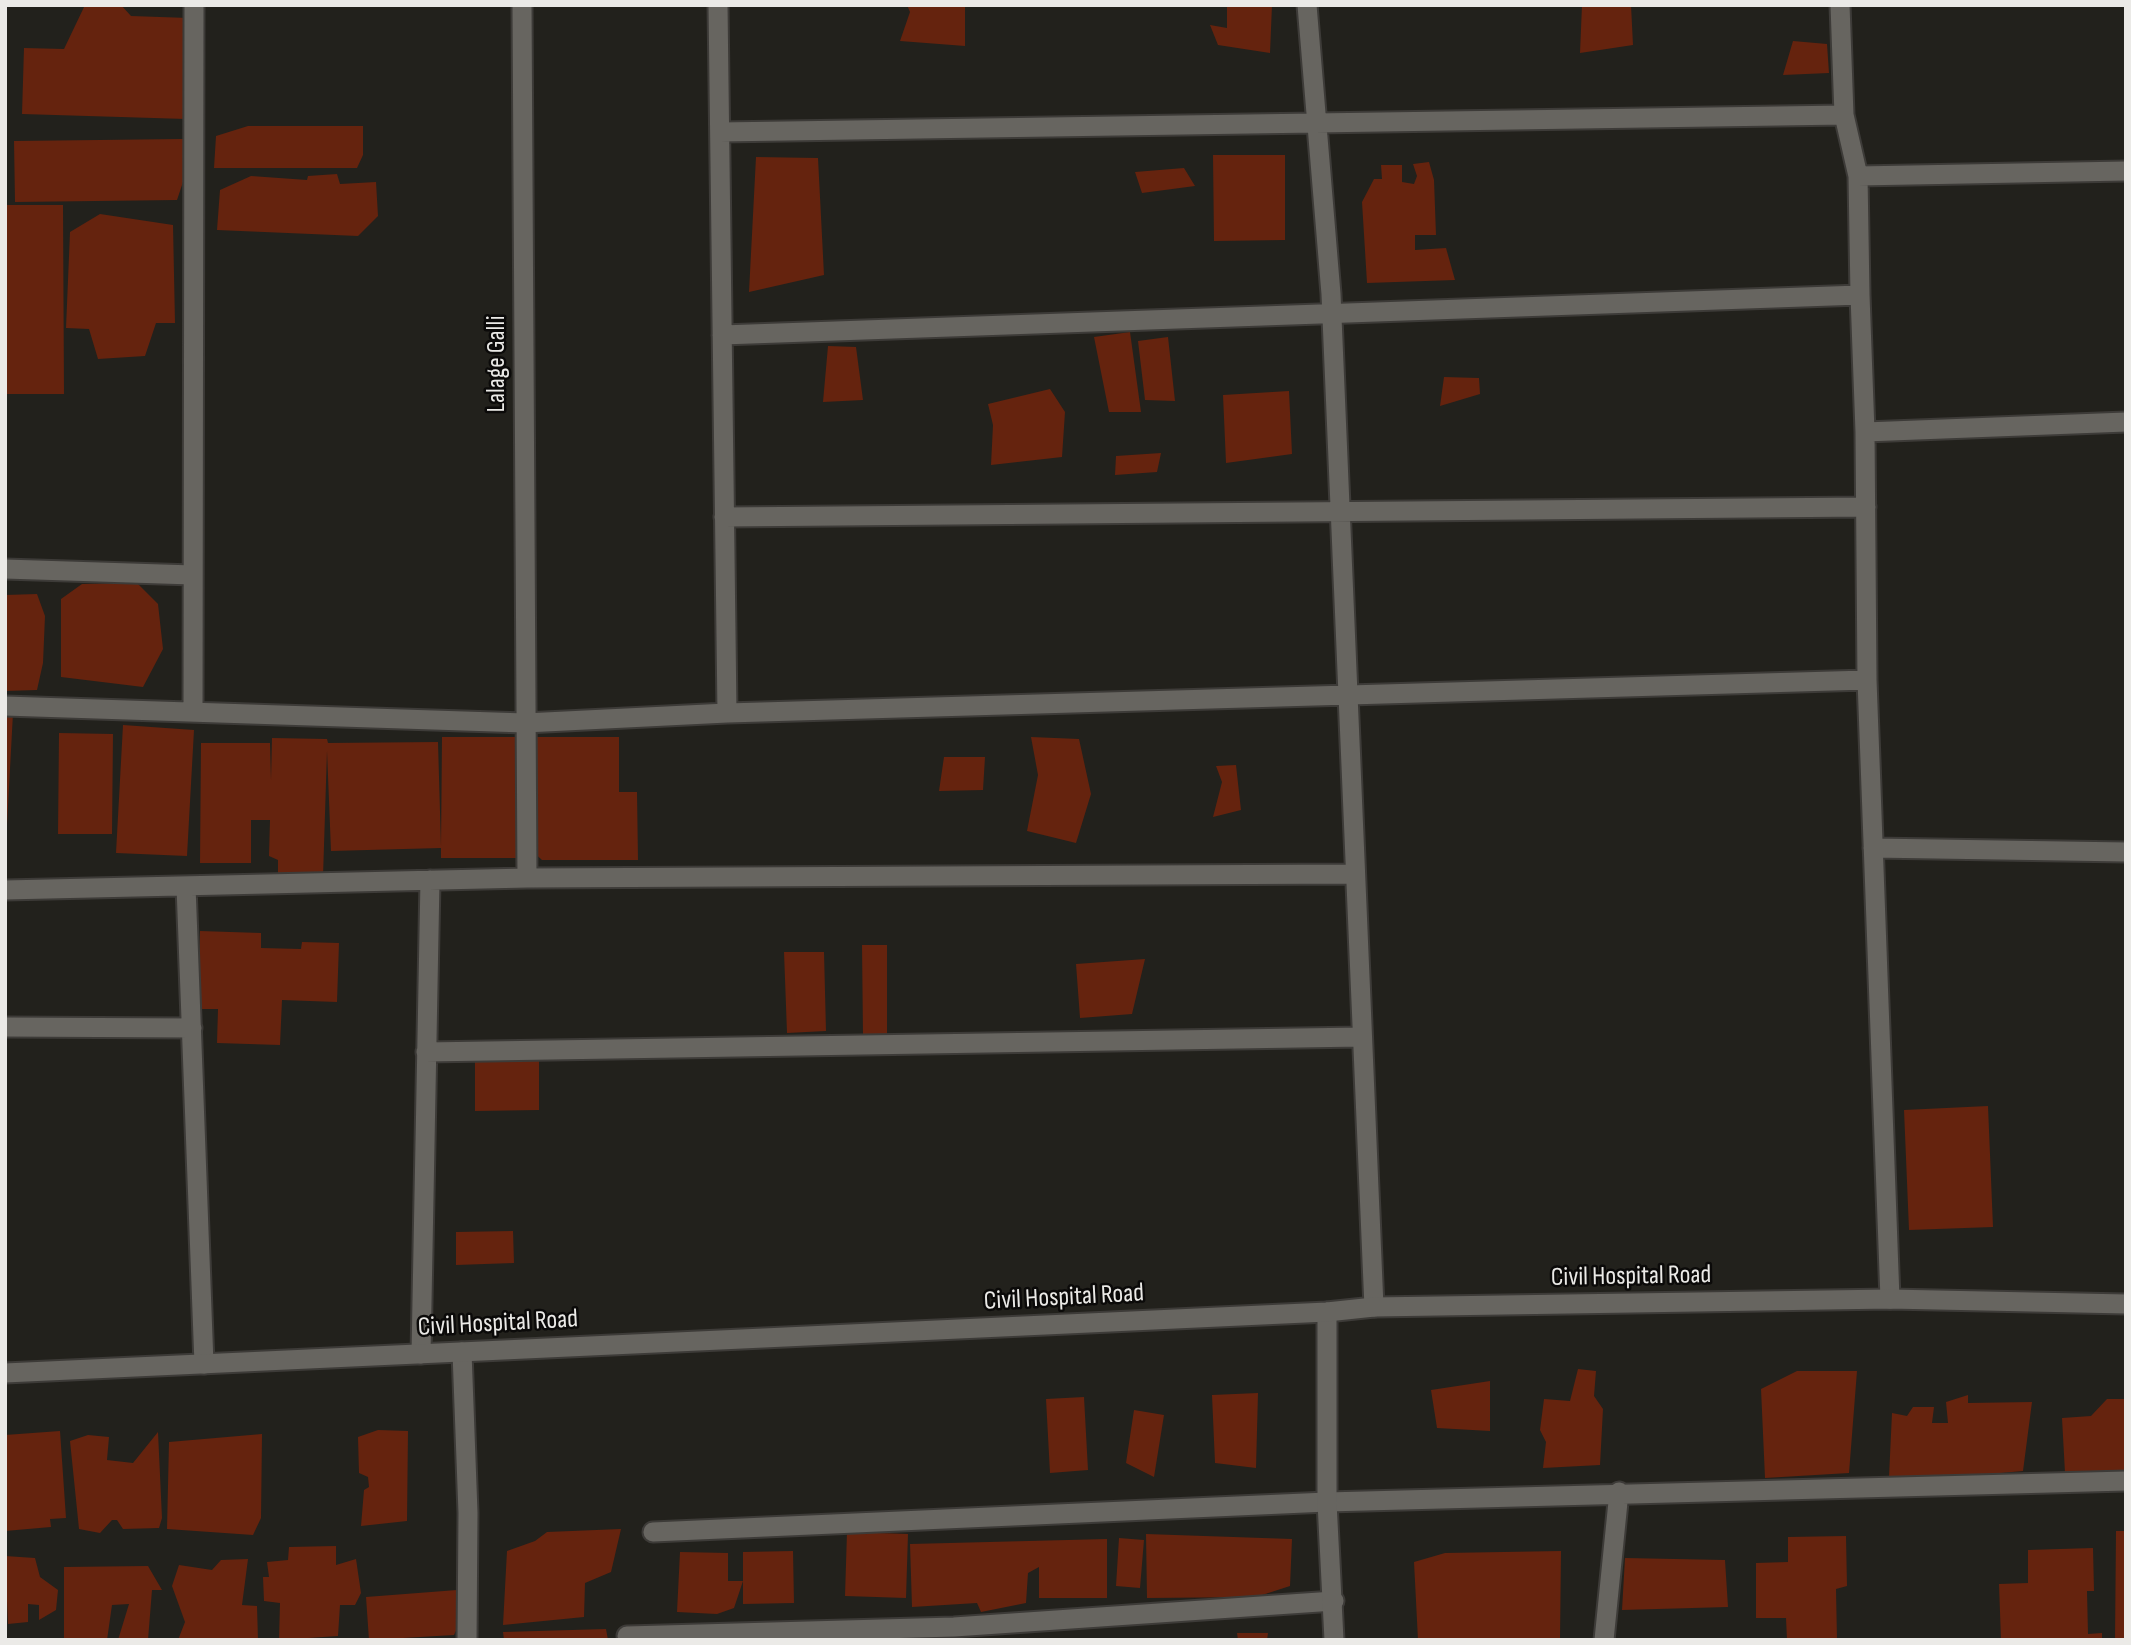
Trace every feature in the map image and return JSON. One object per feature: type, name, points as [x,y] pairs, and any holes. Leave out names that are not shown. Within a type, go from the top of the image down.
[{"type":"street","points":[[193,712],[194,5]]},
{"type":"street","name":"Lalage Galli","points":[[522,5],[527,878]]},
{"type":"street","points":[[718,5],[727,713]]},
{"type":"street","points":[[1307,5],[1331,315],[1374,1307]]},
{"type":"street","points":[[1840,5],[1844,115],[1858,176],[1865,432],[1867,680],[1890,1299]]},
{"type":"street","points":[[719,132],[1844,115]]},
{"type":"street","points":[[1858,176],[2126,172]]},
{"type":"street","points":[[722,335],[1860,295]]},
{"type":"street","points":[[1865,432],[2126,422]]},
{"type":"street","points":[[724,517],[1866,507]]},
{"type":"street","points":[[5,569],[193,575]]},
{"type":"street","points":[[5,706],[525,723],[727,713],[1867,680]]},
{"type":"street","points":[[1873,848],[2126,852]]},
{"type":"street","points":[[5,890],[527,878],[1354,874]]},
{"type":"street","points":[[421,1354],[430,880]]},
{"type":"street","points":[[186,886],[204,1364]]},
{"type":"street","points":[[5,1027],[192,1028]]},
{"type":"street","points":[[426,1052],[1361,1037]]},
{"type":"street","name":"Civil Hospital Road","points":[[5,1373],[1327,1312],[1374,1307],[1890,1299],[2126,1304]]},
{"type":"street","points":[[1327,1312],[1327,1502],[1334,1640]]},
{"type":"street","points":[[462,1352],[468,1513],[467,1640]]},
{"type":"street","points":[[653,1532],[1327,1502],[1619,1492],[2126,1481]]},
{"type":"street","points":[[1604,1640],[1619,1492]]},
{"type":"street","points":[[627,1636],[954,1627],[1334,1601]]},
{"type":"building","points":[[85,5],[121,5],[131,16],[189,18],[186,119],[22,114],[24,48],[64,49]]},
{"type":"building","points":[[907,5],[965,5],[965,46],[900,41],[910,12]]},
{"type":"building","points":[[1227,5],[1272,5],[1270,53],[1218,45],[1210,25],[1227,28]]},
{"type":"building","points":[[1582,5],[1631,5],[1633,45],[1580,53]]},
{"type":"building","points":[[1793,41],[1827,44],[1829,73],[1783,75]]},
{"type":"building","points":[[248,126],[363,126],[363,155],[357,168],[214,168],[216,136]]},
{"type":"building","points":[[183,139],[184,179],[177,200],[15,202],[14,141]]},
{"type":"building","points":[[1213,155],[1285,155],[1285,240],[1214,241]]},
{"type":"building","points":[[756,157],[818,158],[824,275],[749,292]]},
{"type":"building","points":[[1429,162],[1434,180],[1436,235],[1415,235],[1415,250],[1446,248],[1455,280],[1367,283],[1362,202],[1374,179],[1382,179],[1381,165],[1402,165],[1402,182],[1414,184],[1417,176],[1413,164]]},
{"type":"building","points":[[1184,168],[1195,186],[1142,193],[1135,172]]},
{"type":"building","points":[[337,174],[340,184],[376,182],[378,216],[358,236],[217,230],[220,190],[251,176],[307,180],[308,176]]},
{"type":"building","points":[[5,205],[63,205],[64,394],[5,394]]},
{"type":"building","points":[[100,214],[173,225],[175,323],[156,323],[145,356],[98,359],[89,329],[66,328],[70,232]]},
{"type":"building","points":[[1130,332],[1141,412],[1109,412],[1094,337]]},
{"type":"building","points":[[1168,337],[1175,401],[1145,400],[1138,341]]},
{"type":"building","points":[[828,346],[856,347],[863,400],[823,402]]},
{"type":"building","points":[[1444,377],[1479,378],[1480,394],[1440,406]]},
{"type":"building","points":[[1050,389],[1065,412],[1062,457],[991,465],[993,425],[988,404]]},
{"type":"building","points":[[1289,391],[1292,454],[1226,463],[1223,395]]},
{"type":"building","points":[[1161,453],[1157,472],[1115,475],[1116,456]]},
{"type":"building","points":[[137,583],[158,604],[163,649],[143,687],[61,677],[61,599],[82,584]]},
{"type":"building","points":[[37,594],[45,616],[43,663],[37,690],[5,691],[5,595]]},
{"type":"building","points":[[5,713],[13,713],[7,825],[5,825]]},
{"type":"building","points":[[123,725],[194,730],[187,856],[116,853]]},
{"type":"building","points":[[59,733],[113,734],[112,834],[58,834]]},
{"type":"building","points":[[442,737],[521,737],[521,858],[441,858],[441,848],[331,851],[327,751],[323,877],[278,875],[278,860],[269,856],[270,820],[251,820],[251,863],[200,863],[201,743],[270,743],[271,780],[272,738],[327,739],[328,743],[438,742],[441,846]]},
{"type":"building","points":[[529,737],[619,737],[619,792],[637,792],[638,860],[542,860],[529,848]]},
{"type":"building","points":[[1031,737],[1079,739],[1091,794],[1076,843],[1027,831],[1038,775]]},
{"type":"building","points":[[944,757],[985,757],[983,790],[939,791]]},
{"type":"building","points":[[1236,765],[1241,810],[1213,817],[1222,782],[1216,766]]},
{"type":"building","points":[[200,931],[261,933],[261,948],[301,949],[302,942],[339,943],[337,1002],[282,1000],[280,1045],[217,1043],[218,1009],[198,1009]]},
{"type":"building","points":[[862,945],[887,945],[887,1035],[863,1036]]},
{"type":"building","points":[[784,952],[824,952],[826,1031],[787,1033]]},
{"type":"building","points":[[1145,959],[1132,1014],[1080,1018],[1076,964]]},
{"type":"building","points":[[475,1061],[539,1061],[539,1110],[475,1111]]},
{"type":"building","points":[[1988,1106],[1993,1227],[1909,1230],[1904,1110]]},
{"type":"building","points":[[513,1231],[514,1263],[456,1265],[456,1232]]},
{"type":"building","points":[[1578,1369],[1596,1371],[1594,1396],[1603,1409],[1600,1465],[1543,1468],[1546,1442],[1540,1430],[1544,1399],[1570,1401]]},
{"type":"building","points":[[1797,1371],[1857,1371],[1849,1473],[1765,1478],[1761,1389]]},
{"type":"building","points":[[1490,1381],[1490,1431],[1437,1428],[1431,1390]]},
{"type":"building","points":[[1258,1393],[1256,1468],[1215,1463],[1212,1395]]},
{"type":"building","points":[[1968,1395],[1968,1403],[2032,1402],[2023,1471],[1956,1477],[1889,1477],[1892,1413],[1907,1416],[1913,1407],[1934,1407],[1932,1423],[1948,1423],[1946,1402]]},
{"type":"building","points":[[1084,1397],[1088,1470],[1050,1473],[1046,1399]]},
{"type":"building","points":[[2107,1399],[2126,1399],[2126,1476],[2065,1473],[2062,1418],[2091,1416]]},
{"type":"building","points":[[1134,1410],[1164,1415],[1154,1477],[1126,1463]]},
{"type":"building","points":[[378,1430],[408,1431],[407,1521],[361,1526],[364,1490],[369,1487],[368,1477],[359,1473],[358,1437]]},
{"type":"building","points":[[60,1431],[66,1518],[50,1519],[51,1527],[5,1531],[5,1435]]},
{"type":"building","points":[[158,1432],[162,1518],[159,1528],[123,1529],[117,1520],[112,1520],[100,1533],[79,1529],[70,1441],[88,1435],[109,1437],[107,1460],[133,1463]]},
{"type":"building","points":[[262,1434],[261,1518],[253,1535],[167,1529],[169,1442]]},
{"type":"building","points":[[621,1529],[611,1572],[585,1583],[584,1617],[503,1625],[507,1551],[535,1541],[547,1532]]},
{"type":"building","points":[[2116,1531],[2126,1531],[2126,1640],[2115,1640]]},
{"type":"building","points":[[847,1532],[908,1534],[906,1598],[845,1596]]},
{"type":"building","points":[[1146,1534],[1292,1539],[1290,1586],[1256,1597],[1147,1598]]},
{"type":"building","points":[[1846,1536],[1847,1586],[1836,1589],[1837,1640],[1787,1640],[1786,1618],[1756,1618],[1756,1563],[1788,1562],[1788,1537]]},
{"type":"building","points":[[1119,1538],[1144,1540],[1140,1588],[1116,1586]]},
{"type":"building","points":[[1107,1539],[1107,1598],[1039,1598],[1039,1567],[1028,1573],[1026,1603],[981,1612],[977,1603],[912,1607],[910,1544]]},
{"type":"building","points":[[336,1546],[336,1565],[356,1559],[361,1593],[355,1605],[340,1605],[338,1636],[279,1640],[280,1603],[264,1601],[263,1577],[269,1577],[267,1562],[288,1560],[289,1547]]},
{"type":"building","points":[[2093,1548],[2094,1591],[2087,1591],[2088,1634],[2102,1633],[2102,1640],[2001,1640],[1999,1584],[2028,1583],[2028,1550]]},
{"type":"building","points":[[793,1551],[794,1603],[743,1604],[743,1552]]},
{"type":"building","points":[[1561,1551],[1560,1640],[1418,1640],[1414,1562],[1445,1553]]},
{"type":"building","points":[[680,1552],[728,1553],[728,1581],[743,1581],[734,1608],[717,1614],[677,1612]]},
{"type":"building","points":[[5,1556],[35,1558],[40,1577],[58,1590],[56,1610],[39,1620],[39,1605],[28,1604],[28,1622],[8,1624]]},
{"type":"building","points":[[1625,1558],[1725,1560],[1728,1607],[1622,1610]]},
{"type":"building","points":[[248,1559],[242,1605],[257,1606],[258,1640],[178,1640],[185,1622],[172,1586],[179,1565],[212,1570],[221,1560]]},
{"type":"building","points":[[148,1566],[162,1590],[152,1590],[148,1640],[118,1640],[129,1604],[112,1605],[107,1640],[64,1640],[64,1567]]},
{"type":"building","points":[[457,1590],[460,1622],[454,1635],[369,1640],[366,1597]]},
{"type":"building","points":[[606,1629],[608,1640],[504,1640],[503,1632]]},
{"type":"building","points":[[1237,1633],[1268,1633],[1267,1640],[1238,1640]]}]
